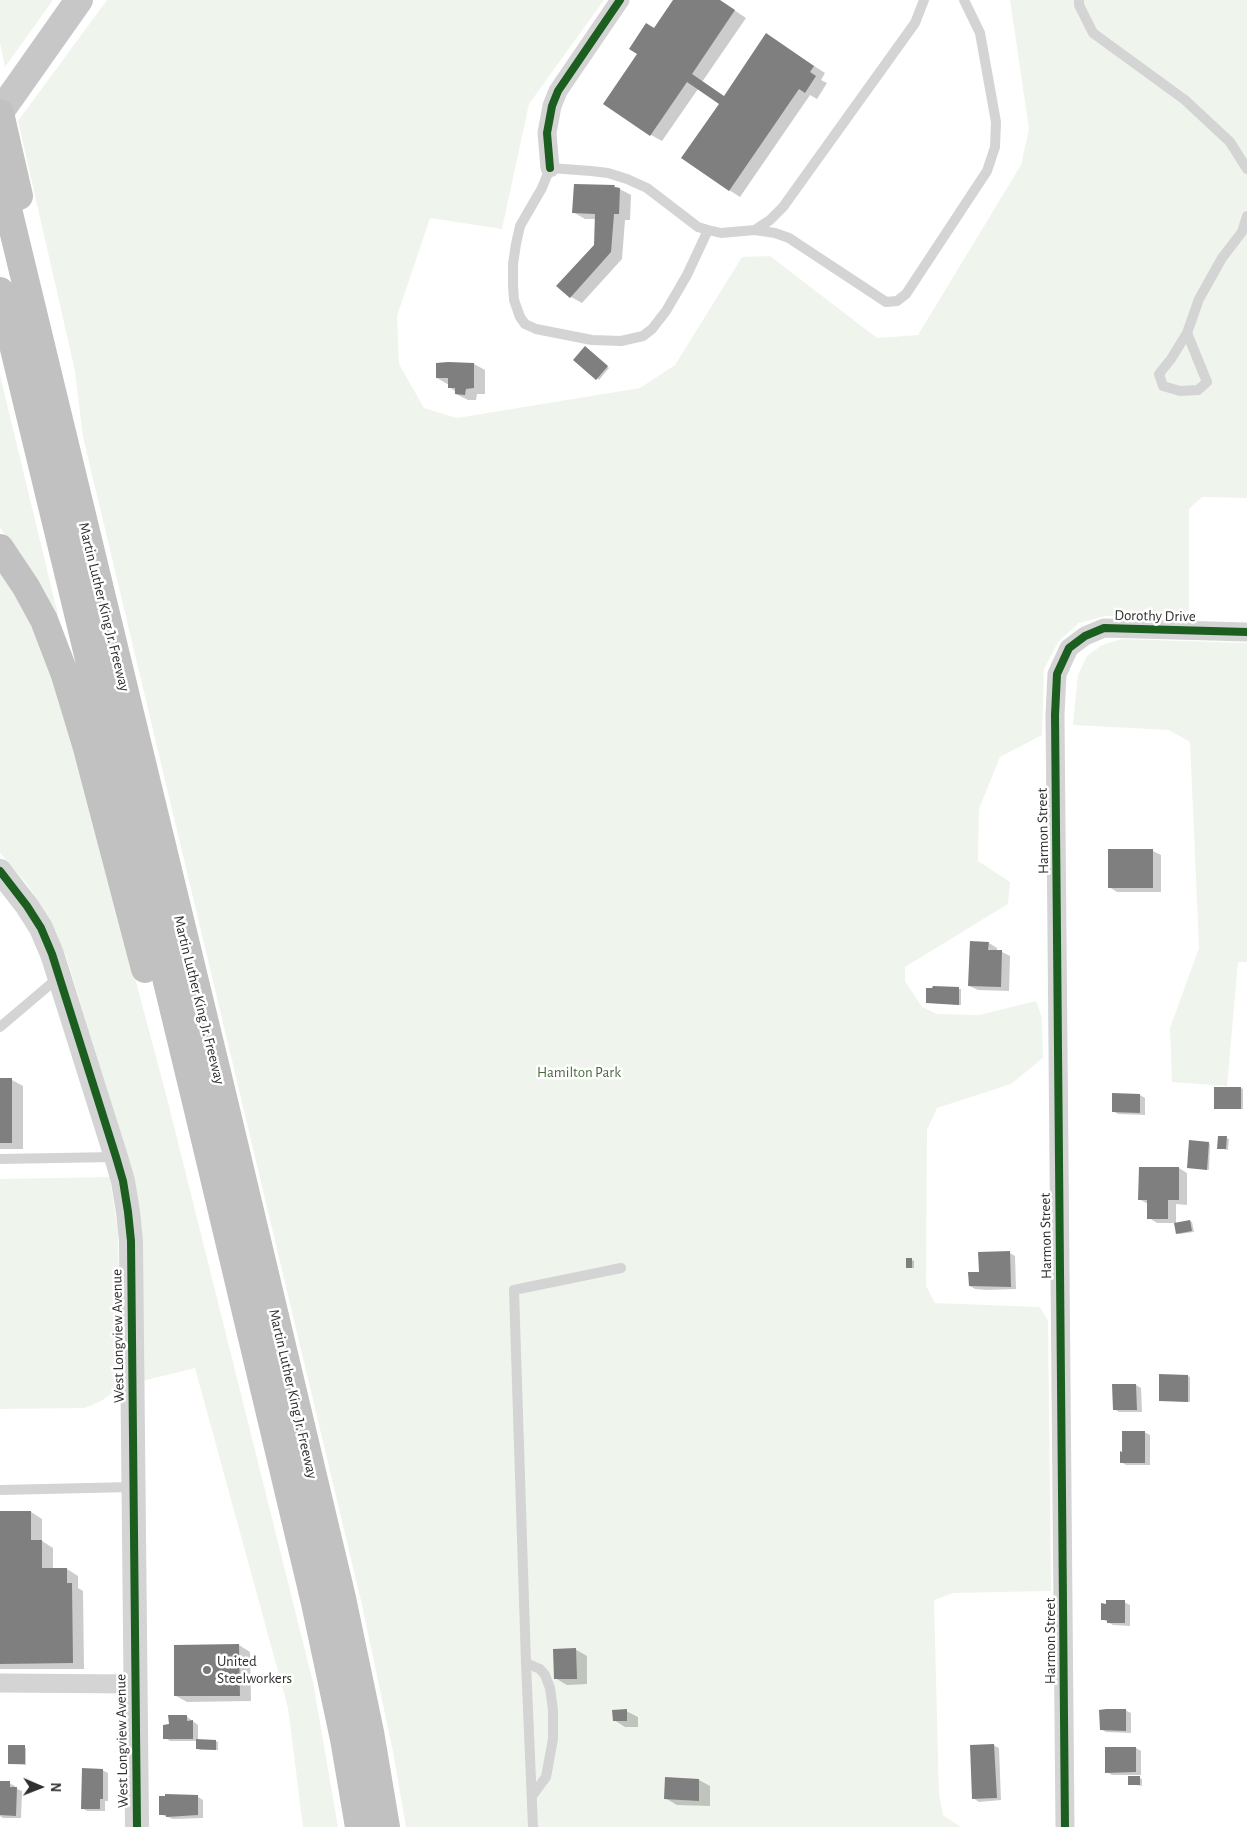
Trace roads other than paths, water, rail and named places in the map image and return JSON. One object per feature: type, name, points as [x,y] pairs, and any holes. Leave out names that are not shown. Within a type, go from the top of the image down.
[{"type":"highway","points":[[0,113],[18,221]]},
{"type":"highway","name":"Martin Luther King Jr. Freeway","points":[[0,176],[18,221],[62,433],[340,1589],[370,1732],[386,1827]]},
{"type":"highway","name":"Martin Luther King Jr. Freeway","points":[[0,291],[196,1100],[329,1667],[359,1827]]},
{"type":"highway","points":[[0,548],[26,587],[44,620],[76,708],[220,1264],[277,1447]]},
{"type":"main road","points":[[0,113],[79,0]]},
{"type":"street","points":[[550,168],[547,133],[555,98],[620,0]]},
{"type":"street","name":"Dorothy Drive","points":[[1069,648],[1085,636],[1104,628],[1247,632]]},
{"type":"street","name":"Harmon Street","points":[[1065,1827],[1055,715],[1057,674],[1069,648]]},
{"type":"street","name":"West Longview Avenue","points":[[0,871],[41,928],[60,977],[116,1157],[126,1197],[130,1241],[137,1827]]},
{"type":"street","points":[[0,1682],[135,1684]]},
{"type":"lane","points":[[755,230],[770,220],[783,207],[915,23],[924,0]]},
{"type":"lane","points":[[708,230],[687,275],[666,311],[652,329],[643,336],[620,341],[592,340],[536,329],[525,324],[520,317],[514,300],[513,264],[520,226],[542,188],[550,168],[590,170],[627,178],[647,188],[698,227],[708,230],[730,233],[755,230],[775,232],[789,238],[886,302],[898,301],[906,294],[987,171],[995,147],[996,122],[980,33],[964,0]]},
{"type":"lane","points":[[1079,0],[1079,4],[1093,33],[1185,100],[1230,142],[1247,169]]},
{"type":"lane","points":[[1187,333],[1207,382],[1198,390],[1180,391],[1162,386],[1159,374],[1187,333],[1199,299],[1222,258],[1242,232],[1247,216]]},
{"type":"lane","points":[[0,1027],[60,977]]},
{"type":"lane","points":[[0,1159],[116,1157]]},
{"type":"lane","points":[[533,1827],[514,1290],[621,1268]]},
{"type":"lane","points":[[0,1490],[133,1487]]},
{"type":"lane","points":[[526,1663],[540,1669],[544,1675],[550,1688],[553,1710],[553,1739],[546,1777],[532,1796]]},
{"type":"place","name":"United Steelworkers","points":[[207,1670]]},
{"type":"park label","name":"Hamilton Park","points":[[579,1072]]}]
